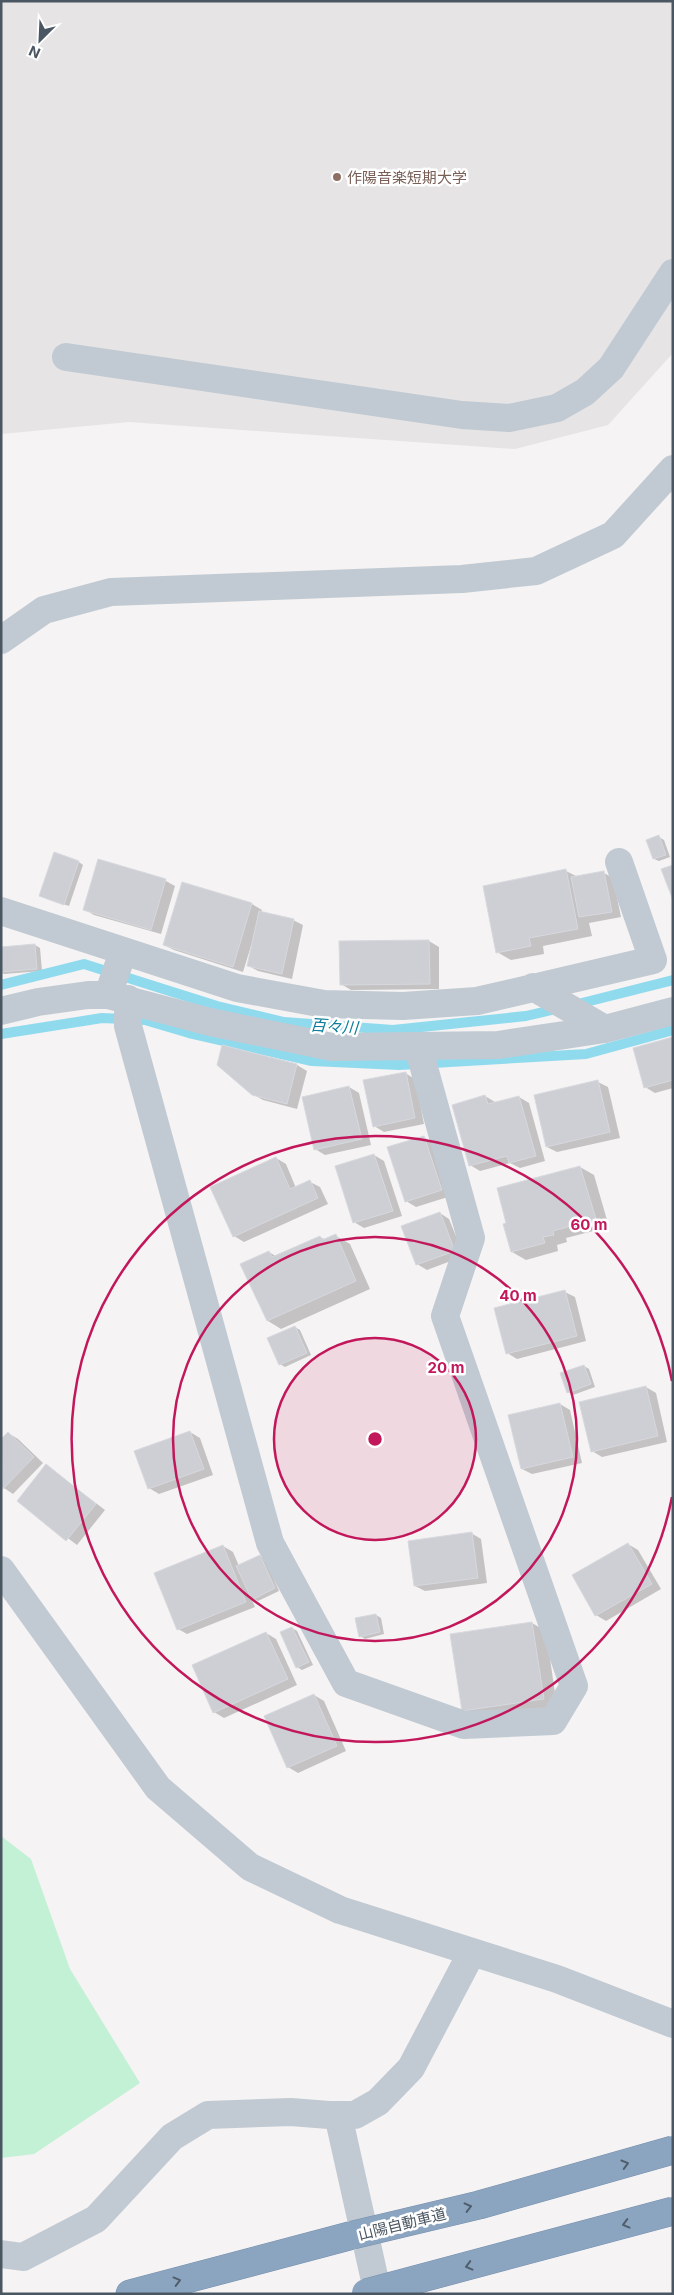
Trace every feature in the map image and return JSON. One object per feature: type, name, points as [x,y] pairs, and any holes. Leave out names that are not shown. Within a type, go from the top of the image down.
[{"type":"highway","name":"山陽自動車道","points":[[130,2294],[479,2204],[673,2150]]},
{"type":"highway","points":[[368,2293],[673,2211]]},
{"type":"street","points":[[66,358],[462,415],[509,418],[557,408],[585,392],[612,368],[673,273]]},
{"type":"street","points":[[1,640],[44,610],[111,592],[462,578],[536,571],[613,535],[673,469]]},
{"type":"street","points":[[1,1011],[38,1002],[121,990],[237,988],[324,1004],[404,1006],[477,1001],[538,990],[663,957],[620,862]]},
{"type":"street","points":[[1,911],[121,990],[210,1022],[332,1047],[421,1058],[673,1011]]},
{"type":"street","points":[[121,990],[270,1543],[346,1683],[464,1725],[553,1721],[574,1686],[445,1316],[471,1238],[421,1058]]},
{"type":"street","points":[[538,990],[598,1026]]},
{"type":"street","points":[[1,1570],[158,1788],[250,1867],[340,1910],[558,1979],[672,2022]]},
{"type":"street","points":[[1,2254],[23,2257],[96,2219],[172,2137],[208,2115],[291,2112],[355,2115],[378,2102],[411,2068],[472,1952]]},
{"type":"street","points":[[338,2115],[368,2293]]},
{"type":"shaded area","name":"作陽音楽短期大学","points":[[1,1],[673,1],[673,353],[608,425],[515,449],[129,422],[1,434]]},
{"type":"green space","points":[[1,1836],[31,1859],[70,1969],[140,2083],[34,2154],[1,2158]]},
{"type":"building","points":[[659,835],[666,855],[653,859],[646,840]]},
{"type":"building","points":[[54,852],[79,861],[64,905],[39,896]]},
{"type":"building","points":[[98,859],[166,879],[151,930],[83,910]]},
{"type":"building","points":[[673,865],[673,900],[661,869]]},
{"type":"building","points":[[566,869],[578,929],[529,938],[531,946],[496,953],[483,886]]},
{"type":"building","points":[[604,871],[612,912],[579,917],[571,877]]},
{"type":"building","points":[[182,882],[252,903],[233,967],[163,945]]},
{"type":"building","points":[[259,911],[294,919],[282,974],[247,966]]},
{"type":"building","points":[[429,940],[430,984],[340,985],[339,941]]},
{"type":"building","points":[[35,944],[37,969],[1,972],[1,947]]},
{"type":"building","points":[[673,1037],[673,1080],[644,1088],[633,1048]]},
{"type":"building","points":[[222,1045],[297,1064],[287,1104],[252,1095],[217,1065]]},
{"type":"building","points":[[406,1072],[415,1118],[373,1127],[363,1080]]},
{"type":"building","points":[[598,1080],[610,1132],[546,1147],[534,1095]]},
{"type":"building","points":[[349,1086],[362,1139],[314,1150],[302,1097]]},
{"type":"building","points":[[485,1095],[488,1104],[519,1096],[536,1156],[509,1163],[507,1156],[469,1166],[452,1105]]},
{"type":"building","points":[[424,1136],[442,1190],[405,1202],[387,1147]]},
{"type":"building","points":[[374,1154],[393,1211],[353,1223],[335,1166]]},
{"type":"building","points":[[276,1157],[290,1189],[310,1180],[318,1198],[233,1237],[210,1187]]},
{"type":"building","points":[[580,1166],[596,1219],[553,1231],[554,1235],[543,1237],[545,1243],[511,1252],[503,1224],[506,1223],[497,1188]]},
{"type":"building","points":[[440,1212],[455,1251],[416,1265],[401,1226]]},
{"type":"building","points":[[336,1234],[356,1281],[267,1321],[240,1264],[269,1251],[272,1257],[320,1236],[322,1240]]},
{"type":"building","points":[[565,1290],[577,1336],[506,1354],[494,1308]]},
{"type":"building","points":[[295,1326],[307,1353],[279,1365],[267,1338]]},
{"type":"building","points":[[584,1365],[591,1384],[567,1393],[560,1373]]},
{"type":"building","points":[[646,1386],[658,1436],[591,1452],[579,1402]]},
{"type":"building","points":[[560,1403],[573,1457],[521,1469],[508,1415]]},
{"type":"building","points":[[190,1431],[204,1469],[148,1489],[134,1451]]},
{"type":"building","points":[[8,1432],[34,1457],[3,1489],[1,1439]]},
{"type":"building","points":[[46,1464],[96,1504],[66,1541],[17,1501]]},
{"type":"building","points":[[472,1532],[478,1578],[414,1586],[408,1541]]},
{"type":"building","points":[[628,1543],[652,1584],[595,1616],[572,1575]]},
{"type":"building","points":[[223,1545],[246,1602],[177,1630],[154,1573]]},
{"type":"building","points":[[260,1555],[275,1588],[252,1600],[236,1566]]},
{"type":"building","points":[[376,1614],[380,1632],[359,1637],[355,1618]]},
{"type":"building","points":[[532,1622],[544,1699],[462,1711],[450,1634]]},
{"type":"building","points":[[292,1627],[309,1662],[296,1668],[280,1632]]},
{"type":"building","points":[[266,1632],[288,1679],[213,1713],[192,1665]]},
{"type":"building","points":[[314,1694],[337,1746],[287,1768],[264,1716]]},
{"type":"waterway","name":"百々川","points":[[1,985],[84,964],[217,1006],[284,1022],[393,1030],[526,1016],[560,1008]]},
{"type":"waterway","name":"百々川","points":[[574,1005],[673,980]]},
{"type":"waterway","points":[[1,1034],[102,1018],[145,1020],[189,1033],[312,1061],[399,1065],[586,1054],[673,1030]]},
{"type":"place","name":"作陽音楽短期大学","points":[[337,177]]}]
